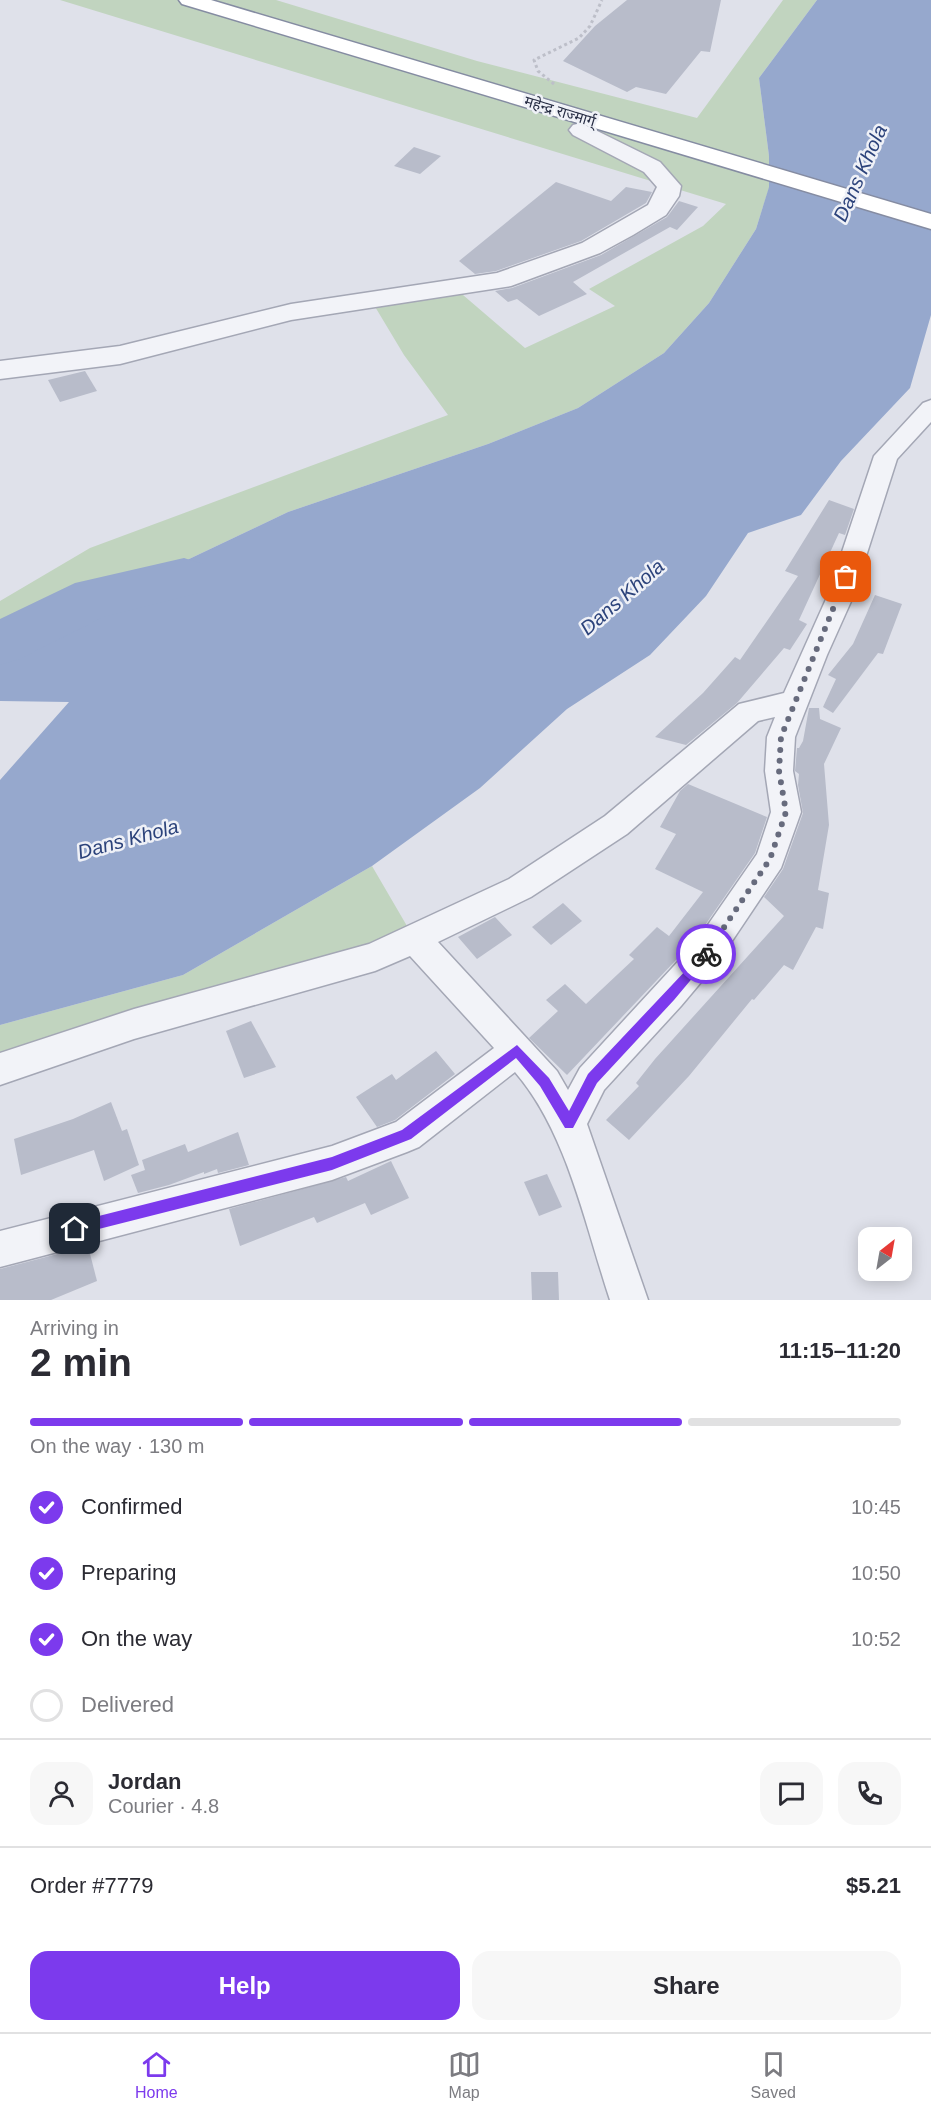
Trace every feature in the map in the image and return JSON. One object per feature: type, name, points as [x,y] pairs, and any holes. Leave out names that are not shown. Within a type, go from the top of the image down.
[{"type":"highway","name":"महेन्द्र राज्मार्ग्","points":[[189,0],[577,122],[665,143],[931,222]]},
{"type":"street","points":[[0,370],[120,355],[291,312],[502,280],[591,248],[657,210],[667,196],[669,186],[652,167],[577,122]]},
{"type":"street","points":[[569,1124],[592,1078],[670,996],[707,952],[770,859],[786,812],[779,771],[781,737],[840,597],[886,456],[931,408]]},
{"type":"street","points":[[0,1069],[134,1024],[375,957],[520,888],[616,825],[749,712],[795,701]]},
{"type":"street","points":[[414,938],[545,1082],[569,1124],[629,1300]]},
{"type":"street","points":[[0,1249],[196,1196],[332,1163],[407,1135],[517,1050]]},
{"type":"path","points":[[577,122],[566,95],[538,71],[534,60],[567,46],[581,36],[590,26],[596,6],[602,0]]},
{"type":"green space","points":[[60,0],[276,0],[477,61],[697,118],[783,0],[817,0],[759,78],[769,156],[769,188],[756,229],[709,303],[664,353],[578,408],[488,444],[288,512],[109,597],[0,655],[0,601],[90,548],[448,415],[404,355],[371,300],[456,289],[525,348],[615,306],[589,289],[703,226],[726,204]]},
{"type":"green space","points":[[372,866],[414,938],[0,1069],[0,1025],[183,975]]},
{"type":"water","name":"Dans Khola","points":[[817,0],[931,0],[931,315],[910,388],[841,461],[801,515],[748,533],[706,596],[650,655],[567,709],[480,788],[372,866],[183,975],[0,1025],[0,780],[69,702],[0,701],[0,655],[109,597],[288,512],[488,444],[578,408],[664,353],[709,303],[756,229],[769,187],[769,156],[759,78]]},
{"type":"building","points":[[627,0],[721,0],[710,52],[701,51],[666,94],[636,87],[627,92],[563,61],[595,26]]},
{"type":"building","points":[[414,147],[441,156],[420,174],[394,166]]},
{"type":"building","points":[[556,182],[611,201],[626,187],[652,192],[646,203],[581,241],[496,271],[475,274],[459,261]]},
{"type":"building","points":[[679,201],[698,207],[677,230],[670,227],[573,282],[587,294],[539,316],[517,299],[508,302],[495,291],[512,288],[601,255],[667,217]]},
{"type":"building","points":[[85,371],[97,391],[60,402],[48,380]]},
{"type":"building","points":[[829,500],[854,509],[845,535],[839,533],[799,620],[807,624],[790,650],[784,648],[737,703],[686,745],[655,737],[703,693],[735,657],[740,660],[798,576],[785,571]]},
{"type":"building","points":[[875,595],[902,604],[883,654],[878,653],[833,713],[823,707],[836,679],[828,675],[853,644]]},
{"type":"building","points":[[809,708],[819,708],[820,719],[841,728],[824,764],[829,825],[818,890],[829,893],[823,929],[816,927],[793,970],[784,965],[754,1000],[752,999],[689,1076],[629,1140],[606,1120],[639,1086],[636,1083],[655,1059],[784,916],[764,897],[783,869],[803,813],[798,785],[799,774],[795,771],[797,748],[803,741]]},
{"type":"building","points":[[688,784],[767,817],[755,853],[694,941],[567,1075],[529,1038],[558,1011],[546,1000],[565,984],[586,1004],[634,959],[629,955],[657,927],[669,936],[703,892],[655,869],[676,834],[660,827],[680,791]]},
{"type":"building","points":[[563,903],[582,921],[551,945],[532,927]]},
{"type":"building","points":[[495,917],[512,935],[477,959],[458,937]]},
{"type":"building","points":[[251,1021],[276,1067],[244,1078],[226,1031]]},
{"type":"building","points":[[436,1051],[455,1074],[395,1120],[377,1127],[356,1097],[392,1074],[396,1080]]},
{"type":"building","points":[[111,1102],[122,1131],[127,1129],[139,1165],[104,1181],[94,1150],[21,1175],[14,1139],[73,1119]]},
{"type":"building","points":[[238,1132],[249,1165],[218,1173],[217,1169],[204,1174],[204,1172],[138,1193],[131,1175],[145,1170],[142,1160],[185,1144],[188,1152]]},
{"type":"building","points":[[391,1161],[409,1198],[371,1215],[365,1203],[317,1223],[314,1217],[240,1246],[229,1209],[346,1177],[348,1181]]},
{"type":"building","points":[[547,1174],[562,1207],[539,1216],[524,1182]]},
{"type":"building","points":[[88,1246],[97,1281],[51,1300],[0,1300],[0,1269]]},
{"type":"building","points":[[531,1272],[558,1272],[559,1300],[532,1300]]},
{"type":"waterway","points":[[0,644],[95,597],[109,597],[184,578]]},
{"type":"way so far","points":[[706,954],[770,859],[786,812],[779,771],[781,737],[813,655],[840,597],[846,577]]},
{"type":"route","points":[[75,1229],[196,1196],[332,1163],[407,1135],[517,1050],[545,1082],[569,1124],[592,1078],[670,996],[706,954]]}]
